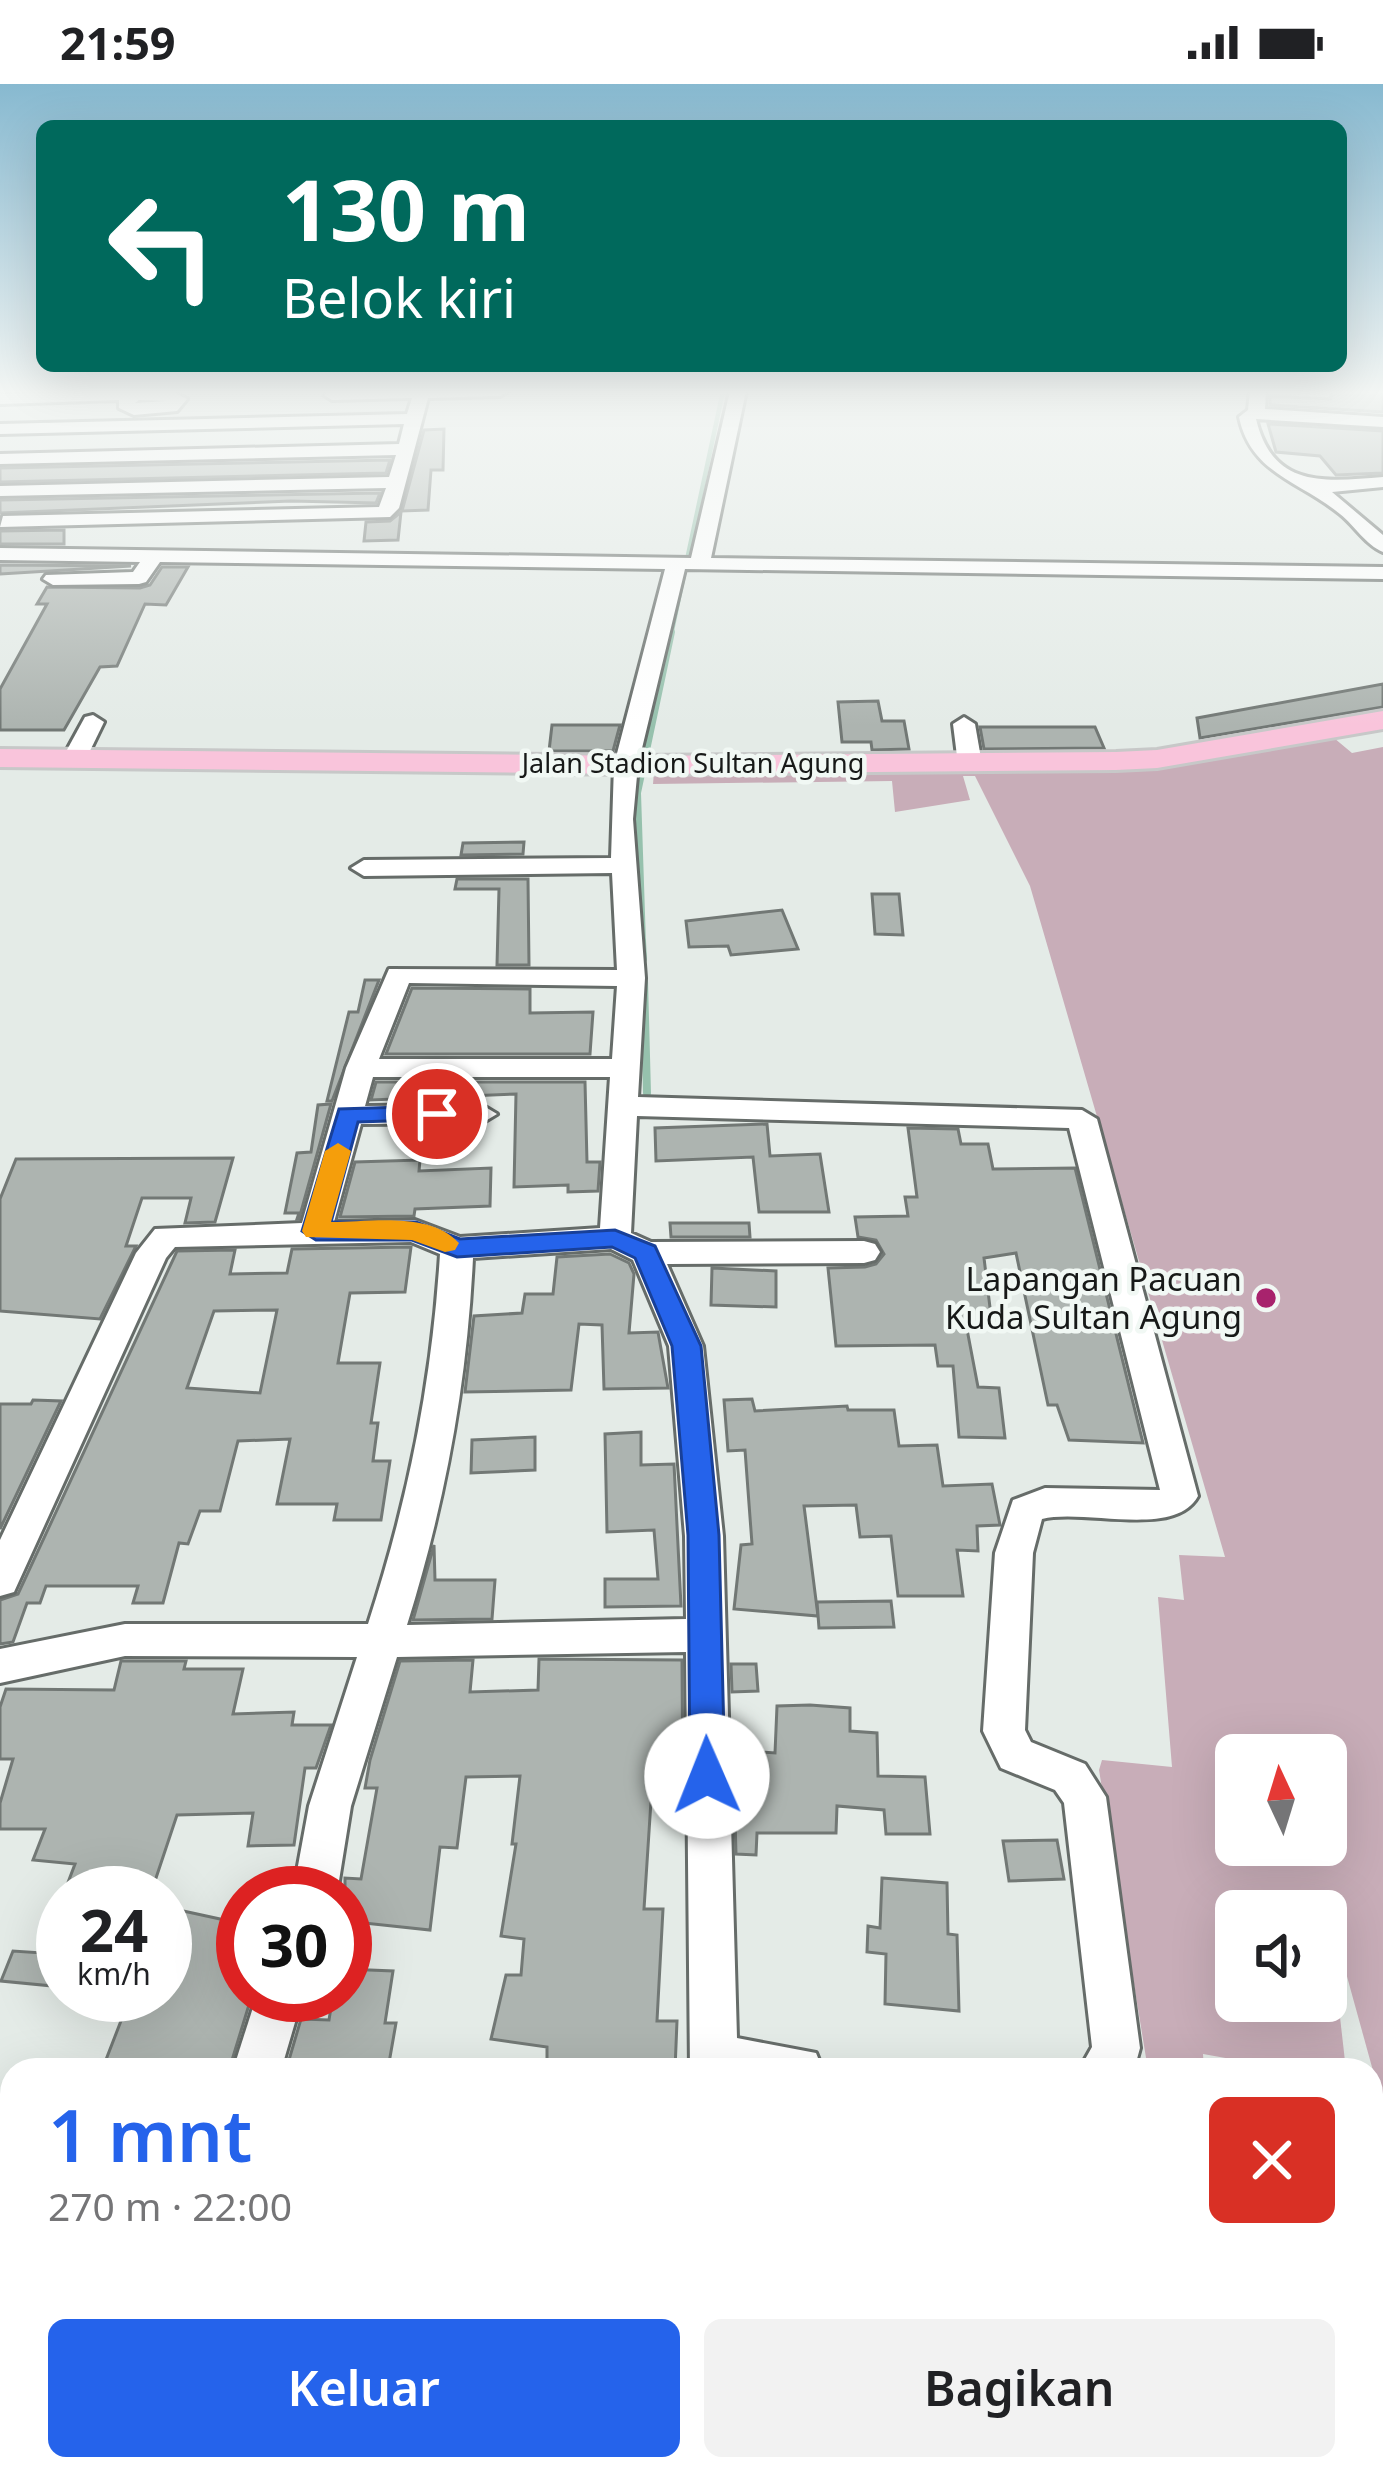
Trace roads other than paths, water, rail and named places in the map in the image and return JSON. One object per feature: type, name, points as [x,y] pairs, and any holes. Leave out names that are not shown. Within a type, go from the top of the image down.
[{"type":"main road","name":"Jalan Stadion Sultan Agung","points":[[0,758],[638,765],[1157,759],[1383,720]]},
{"type":"street","points":[[101,520],[109,503]]},
{"type":"street","points":[[3,523],[373,516],[391,503]]},
{"type":"street","points":[[705,503],[638,765],[622,865],[632,935],[624,1106],[630,1246],[686,1346],[704,1535],[714,2058]]},
{"type":"street","points":[[1337,503],[1383,546]]},
{"type":"street","points":[[0,554],[69,555],[53,579],[139,578],[154,556],[1383,573]]},
{"type":"street","points":[[74,759],[93,722]]},
{"type":"street","points":[[964,724],[970,764]]},
{"type":"street","points":[[364,868],[622,865]]},
{"type":"street","points":[[316,1231],[361,1069],[399,975],[631,978]]},
{"type":"street","points":[[361,1069],[626,1068]]},
{"type":"street","points":[[624,1106],[1082,1119],[1180,1496],[1168,1504],[1046,1502],[1026,1510],[1013,1553],[1004,1731],[1016,1755],[1070,1777],[1085,1797],[1116,2048],[1112,2058]]},
{"type":"street","points":[[348,1115],[482,1114]]},
{"type":"street","points":[[0,1581],[152,1253],[166,1237],[416,1231],[457,1248],[630,1246],[864,1252]]},
{"type":"street","points":[[320,1866],[331,1806],[397,1598],[441,1418],[451,1359],[457,1248]]},
{"type":"street","points":[[0,1666],[124,1640],[380,1642],[704,1635]]},
{"type":"street","points":[[261,2058],[272,2022]]},
{"type":"waterway","points":[[671,635],[699,503]]},
{"type":"waterway","points":[[643,944],[638,793],[672,632]]},
{"type":"waterway","points":[[642,941],[643,959]]},
{"type":"waterway","points":[[644,981],[647,1093]]},
{"type":"place","name":"Lapangan Pacuan Kuda Sultan Agung","points":[[1266,1298]]}]
